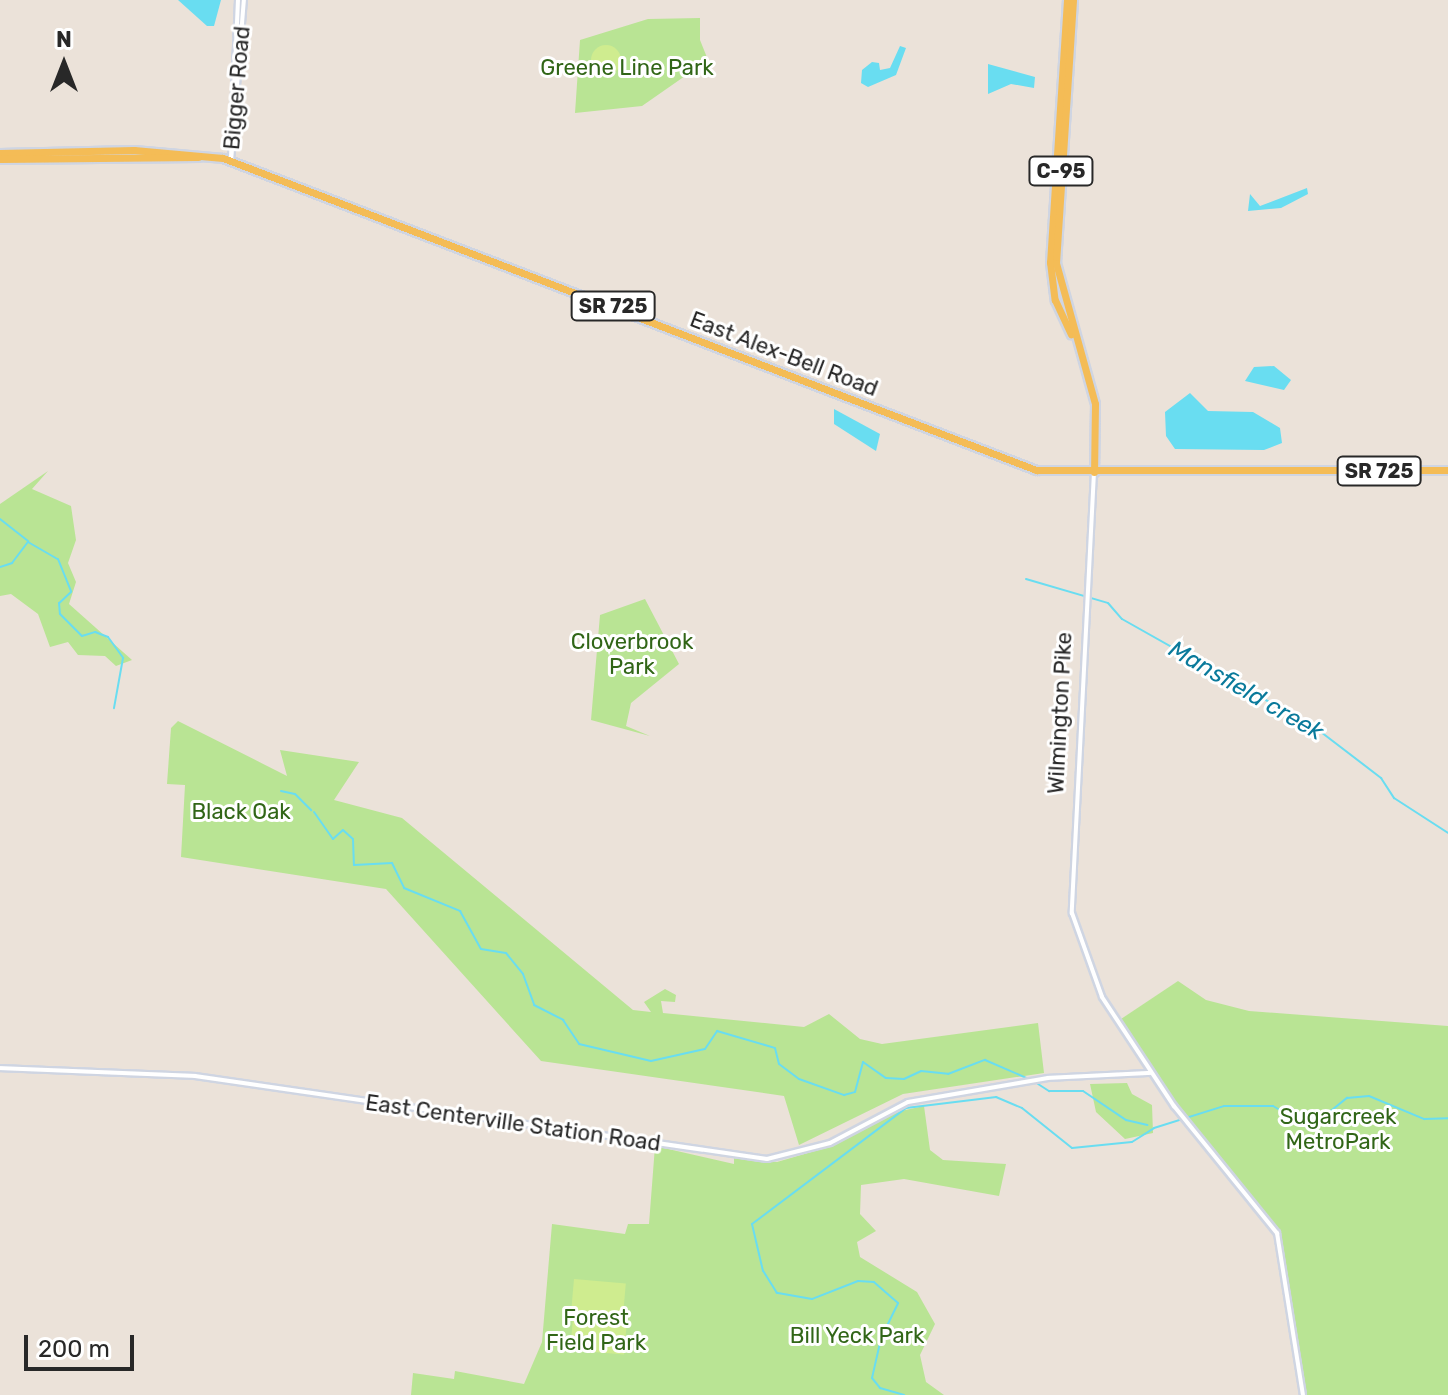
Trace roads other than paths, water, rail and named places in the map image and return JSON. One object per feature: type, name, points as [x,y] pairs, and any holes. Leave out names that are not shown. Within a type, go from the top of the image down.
[{"type":"main road","name":"Wilmington Pike","points":[[1070,0],[1051,277],[1095,404],[1094,472]]},
{"type":"main road","name":"Wilmington Pike","points":[[1070,0],[1056,263],[1074,339]]},
{"type":"main road","name":"East Alex-Bell Road","points":[[0,156],[204,155],[231,160],[1036,470],[1094,472]]},
{"type":"main road","name":"SR 725","points":[[1094,472],[1448,470]]},
{"type":"street","name":"Bigger Road","points":[[231,160],[238,0]]},
{"type":"street","name":"Bigger Road","points":[[231,160],[244,0]]},
{"type":"street","name":"Wilmington Pike","points":[[1094,472],[1085,578],[1070,906],[1096,987],[1184,1119],[1277,1233],[1303,1395]]},
{"type":"street","name":"East Centerville Station Road","points":[[0,1068],[195,1076],[767,1159],[830,1143],[900,1104],[1036,1080],[1151,1073]]},
{"type":"water","points":[[178,0],[221,0],[214,26],[207,26]]},
{"type":"water","points":[[900,46],[906,48],[896,75],[868,87],[861,83],[862,70],[872,62],[879,63],[880,70],[890,68]]},
{"type":"water","points":[[988,64],[1035,77],[1034,88],[1011,84],[988,94]]},
{"type":"water","points":[[1307,188],[1308,194],[1281,208],[1248,211],[1250,194],[1260,206]]},
{"type":"water","points":[[1274,366],[1291,380],[1284,390],[1245,381],[1254,367]]},
{"type":"water","points":[[1190,393],[1208,411],[1253,412],[1280,428],[1282,443],[1264,450],[1175,449],[1166,436],[1165,412]]},
{"type":"water","points":[[834,409],[880,434],[876,451],[834,424]]},
{"type":"waterway","points":[[0,519],[28,541]]},
{"type":"waterway","points":[[0,567],[12,563],[28,542],[58,559],[71,592],[59,603],[60,614],[82,636],[95,632],[108,637],[123,658],[114,708]]},
{"type":"waterway","name":"Mansfield creek","points":[[1026,579],[1108,603],[1122,619],[1317,729],[1381,778],[1394,798],[1448,833]]},
{"type":"waterway","points":[[281,791],[295,794],[311,810]]},
{"type":"waterway","points":[[314,812],[333,839],[343,830],[353,839],[354,865],[392,863],[404,888],[460,911],[481,949],[506,953],[523,974],[534,1005],[563,1020],[579,1044],[651,1061],[705,1049],[717,1031],[775,1048],[779,1064],[799,1079],[844,1095],[855,1092],[863,1062],[886,1078],[904,1079],[921,1071],[948,1074],[985,1060],[1029,1079]]},
{"type":"waterway","points":[[1035,1082],[1049,1091],[1083,1091],[1126,1120],[1147,1125]]},
{"type":"waterway","points":[[884,1332],[898,1303],[874,1282],[858,1281],[812,1299],[777,1293],[763,1271],[752,1224],[906,1108],[996,1097],[1022,1108],[1072,1148],[1132,1142],[1154,1128],[1224,1106],[1273,1106],[1297,1120],[1327,1114],[1347,1098],[1369,1096],[1424,1119],[1448,1118]]},
{"type":"waterway","points":[[882,1334],[872,1378],[880,1388],[904,1395]]},
{"type":"park label","name":"Greene Line Park","points":[[627,68]]},
{"type":"park label","name":"Cloverbrook Park","points":[[632,654]]},
{"type":"park label","name":"Black Oak","points":[[241,812]]},
{"type":"park label","name":"Sugarcreek MetroPark","points":[[1338,1128]]},
{"type":"park label","name":"Forest Field Park","points":[[596,1330]]},
{"type":"park label","name":"Bill Yeck Park","points":[[857,1336]]}]
